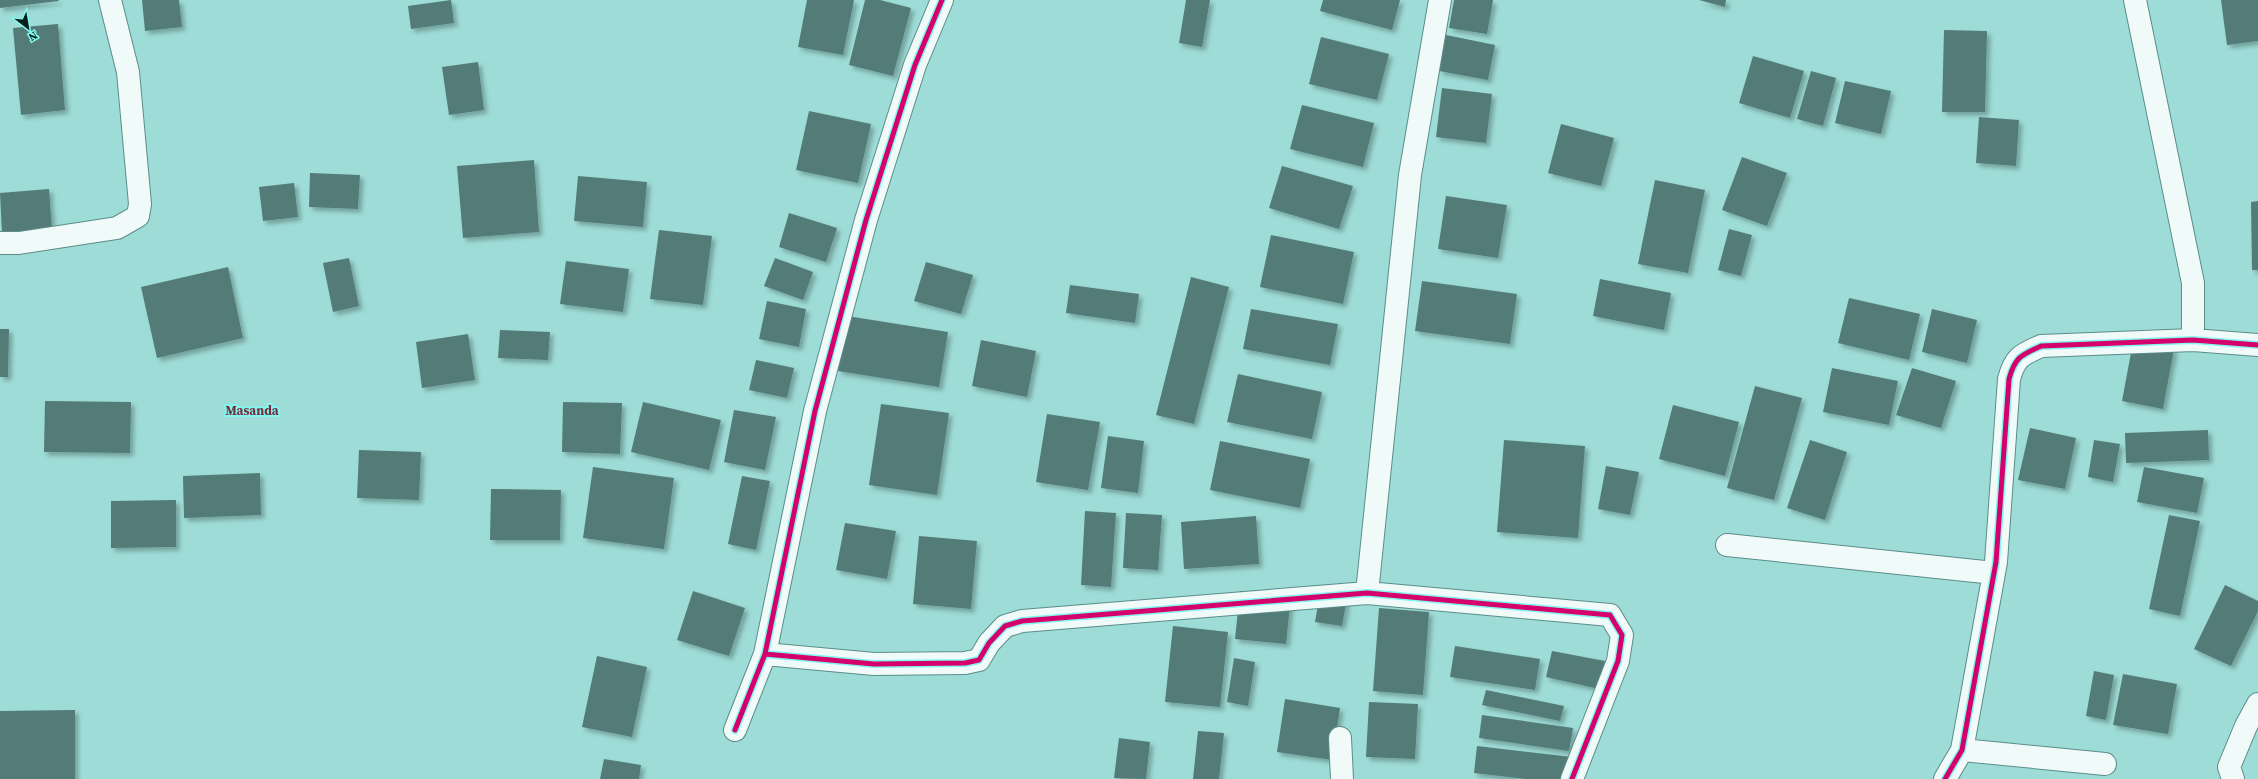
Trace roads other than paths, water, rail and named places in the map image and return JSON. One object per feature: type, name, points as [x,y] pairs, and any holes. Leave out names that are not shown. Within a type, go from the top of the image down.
[{"type":"street","points":[[0,242],[19,243],[117,228],[138,216],[140,204],[128,72],[110,0]]},
{"type":"street","points":[[735,730],[765,654],[815,411],[866,220],[915,65],[942,0]]},
{"type":"street","points":[[1367,593],[1410,175],[1440,0]]},
{"type":"street","points":[[2135,0],[2193,283],[2193,340]]},
{"type":"street","points":[[1945,779],[1962,750],[1994,573],[2009,379],[2014,363],[2025,353],[2041,346],[2193,340],[2258,345]]},
{"type":"street","points":[[1727,545],[1994,573]]},
{"type":"street","points":[[765,654],[874,664],[965,663],[979,660],[989,643],[1005,626],[1022,621],[1367,593],[1610,615],[1622,635],[1618,661],[1572,779]]},
{"type":"street","points":[[2233,779],[2229,767],[2246,726],[2258,704]]},
{"type":"street","points":[[1340,738],[1342,779]]},
{"type":"street","points":[[1962,750],[2105,764]]},
{"type":"district","name":"Masanda","points":[[252,410]]}]
